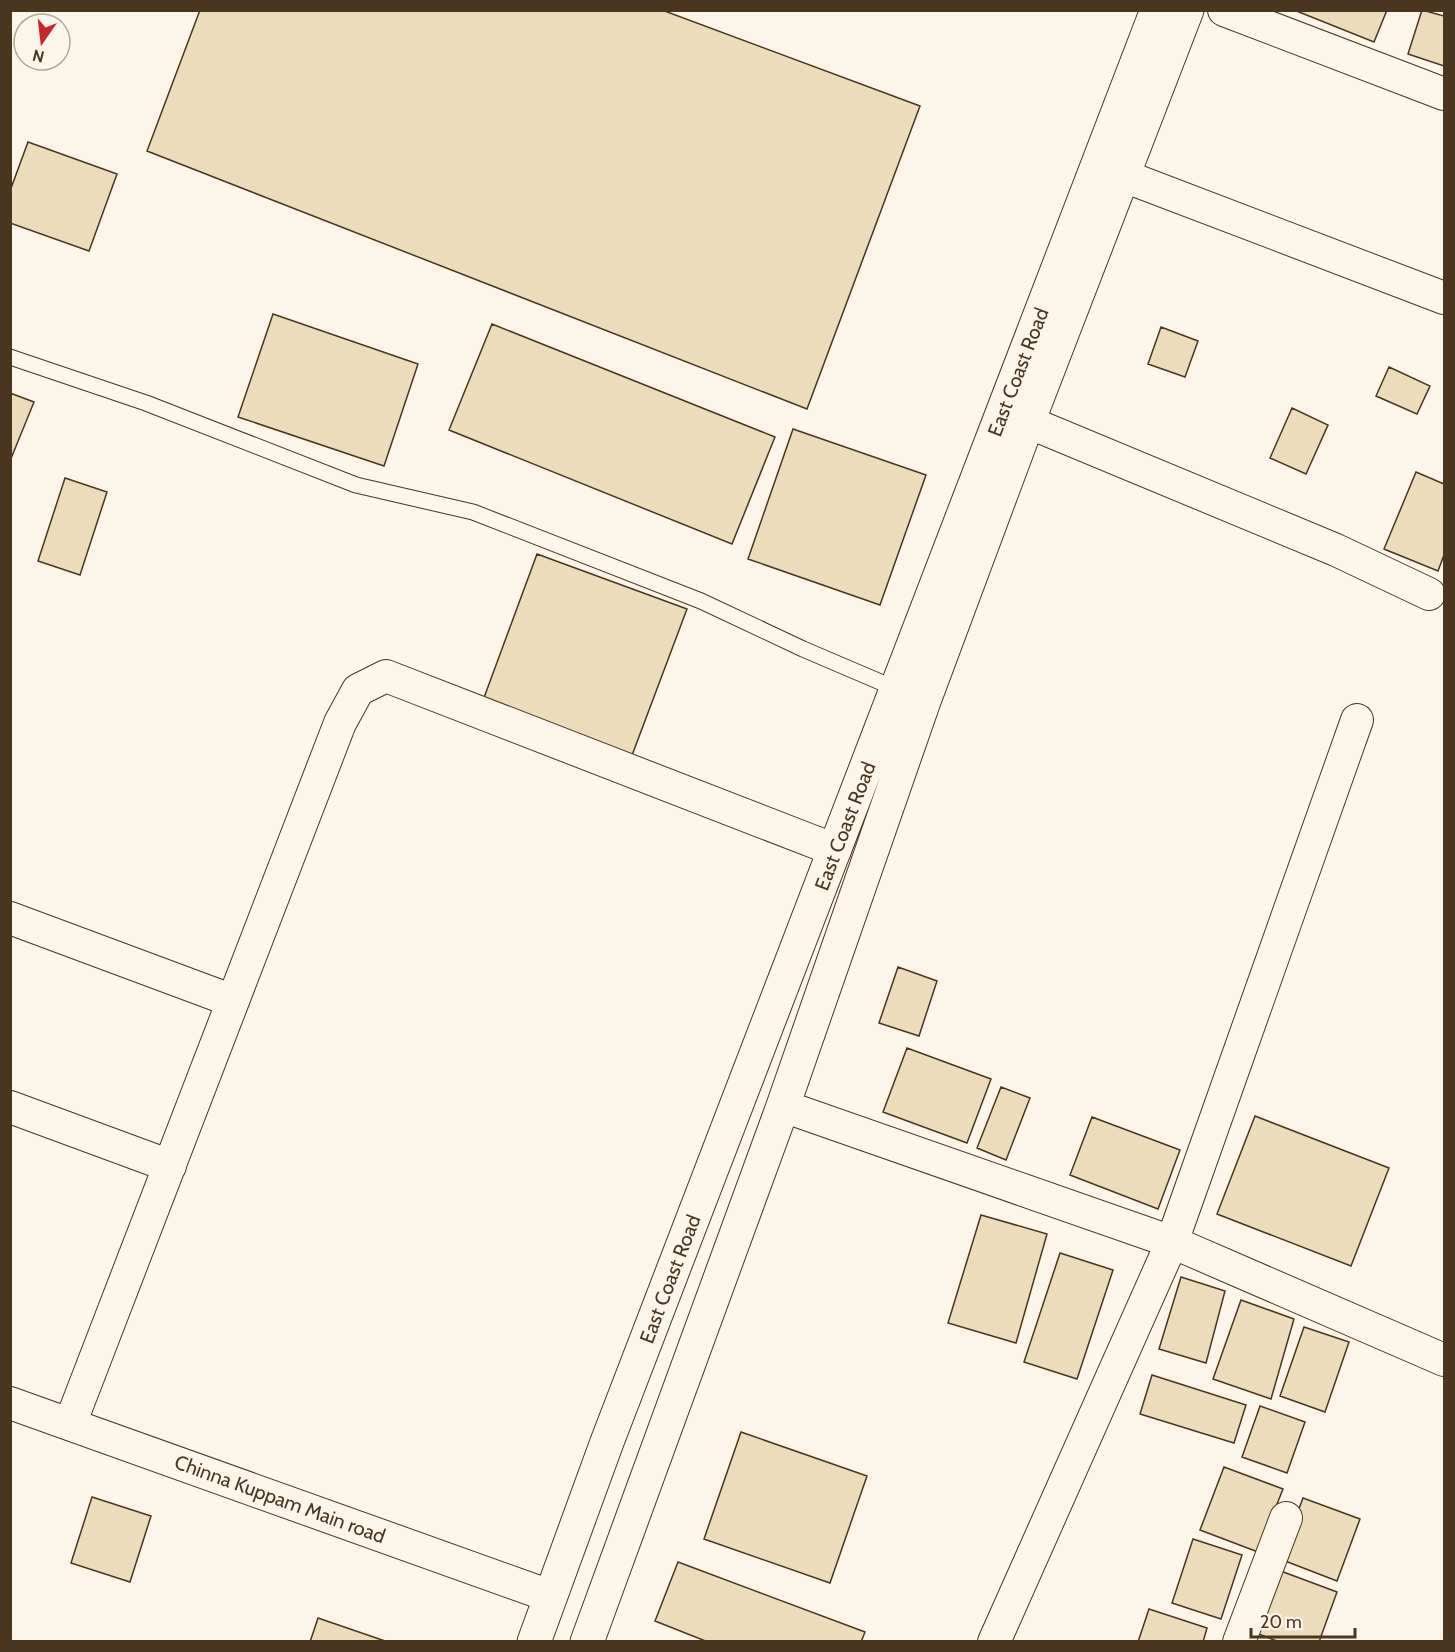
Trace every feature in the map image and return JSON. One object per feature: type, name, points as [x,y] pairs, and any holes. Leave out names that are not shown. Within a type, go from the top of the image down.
[{"type":"main road","name":"East Coast Road","points":[[586,1641],[783,1106],[910,695],[1157,10]]},
{"type":"main road","name":"East Coast Road","points":[[534,1641],[607,1442],[835,850],[910,695],[1028,422],[1186,10]]},
{"type":"street","points":[[1224,10],[1444,94]]},
{"type":"street","points":[[1124,176],[1444,298]]},
{"type":"street","points":[[1028,422],[1336,550],[1429,594]]},
{"type":"street","points":[[70,1424],[340,723],[358,690],[386,676],[835,850]]},
{"type":"street","points":[[994,1641],[1172,1242],[1357,720]]},
{"type":"street","points":[[10,918],[233,1001]]},
{"type":"street","points":[[783,1106],[1172,1242],[1444,1360]]},
{"type":"street","points":[[10,1107],[170,1166]]},
{"type":"street","name":"Chinna Kuppam Main road","points":[[10,1403],[550,1596]]},
{"type":"street","points":[[1239,1641],[1286,1518]]},
{"type":"lane","points":[[10,357],[146,403],[356,485],[473,512],[701,601],[803,649],[910,695]]},
{"type":"building","points":[[200,10],[662,10],[920,106],[807,409],[147,151]]},
{"type":"building","points":[[1294,10],[1387,10],[1374,42]]},
{"type":"building","points":[[1422,10],[1444,16],[1444,66],[1408,54]]},
{"type":"building","points":[[28,142],[117,174],[89,251],[10,223],[10,191]]},
{"type":"building","points":[[273,314],[418,364],[384,466],[238,417]]},
{"type":"building","points":[[492,324],[775,437],[732,544],[449,430]]},
{"type":"building","points":[[1161,327],[1198,341],[1185,377],[1148,364]]},
{"type":"building","points":[[1389,367],[1430,386],[1417,414],[1376,396]]},
{"type":"building","points":[[10,393],[34,402],[10,461]]},
{"type":"building","points":[[1292,408],[1328,425],[1306,474],[1270,458]]},
{"type":"building","points":[[793,429],[926,475],[880,605],[748,559]]},
{"type":"building","points":[[1416,472],[1444,484],[1444,555],[1438,571],[1384,549]]},
{"type":"building","points":[[65,478],[107,492],[80,575],[38,561]]},
{"type":"building","points":[[537,554],[687,609],[631,758],[482,703]]},
{"type":"building","points":[[898,967],[937,981],[919,1036],[879,1023]]},
{"type":"building","points":[[907,1048],[991,1079],[967,1143],[883,1112]]},
{"type":"building","points":[[1001,1087],[1030,1098],[1006,1160],[977,1148]]},
{"type":"building","points":[[1255,1116],[1389,1168],[1351,1266],[1217,1214]]},
{"type":"building","points":[[1092,1117],[1180,1150],[1158,1209],[1070,1175]]},
{"type":"building","points":[[981,1215],[1047,1234],[1016,1343],[948,1323]]},
{"type":"building","points":[[1060,1253],[1113,1270],[1077,1379],[1024,1362]]},
{"type":"building","points":[[1181,1277],[1225,1291],[1206,1363],[1159,1349]]},
{"type":"building","points":[[1241,1300],[1294,1319],[1271,1399],[1213,1379]]},
{"type":"building","points":[[1304,1327],[1349,1342],[1325,1412],[1280,1396]]},
{"type":"building","points":[[1152,1375],[1246,1405],[1234,1443],[1140,1414]]},
{"type":"building","points":[[1260,1406],[1305,1422],[1287,1473],[1242,1457]]},
{"type":"building","points":[[741,1432],[867,1476],[830,1583],[704,1539]]},
{"type":"building","points":[[1224,1467],[1283,1489],[1258,1552],[1200,1530]]},
{"type":"building","points":[[92,1497],[151,1516],[130,1582],[71,1563]]},
{"type":"building","points":[[1303,1498],[1360,1519],[1337,1581],[1280,1559]]},
{"type":"building","points":[[1193,1539],[1242,1555],[1221,1619],[1172,1603]]},
{"type":"building","points":[[678,1562],[865,1632],[861,1642],[708,1642],[655,1621]]},
{"type":"building","points":[[1278,1570],[1337,1592],[1319,1642],[1279,1642],[1254,1632]]},
{"type":"building","points":[[1149,1609],[1207,1628],[1203,1642],[1138,1642]]},
{"type":"building","points":[[318,1618],[388,1642],[310,1642]]}]
